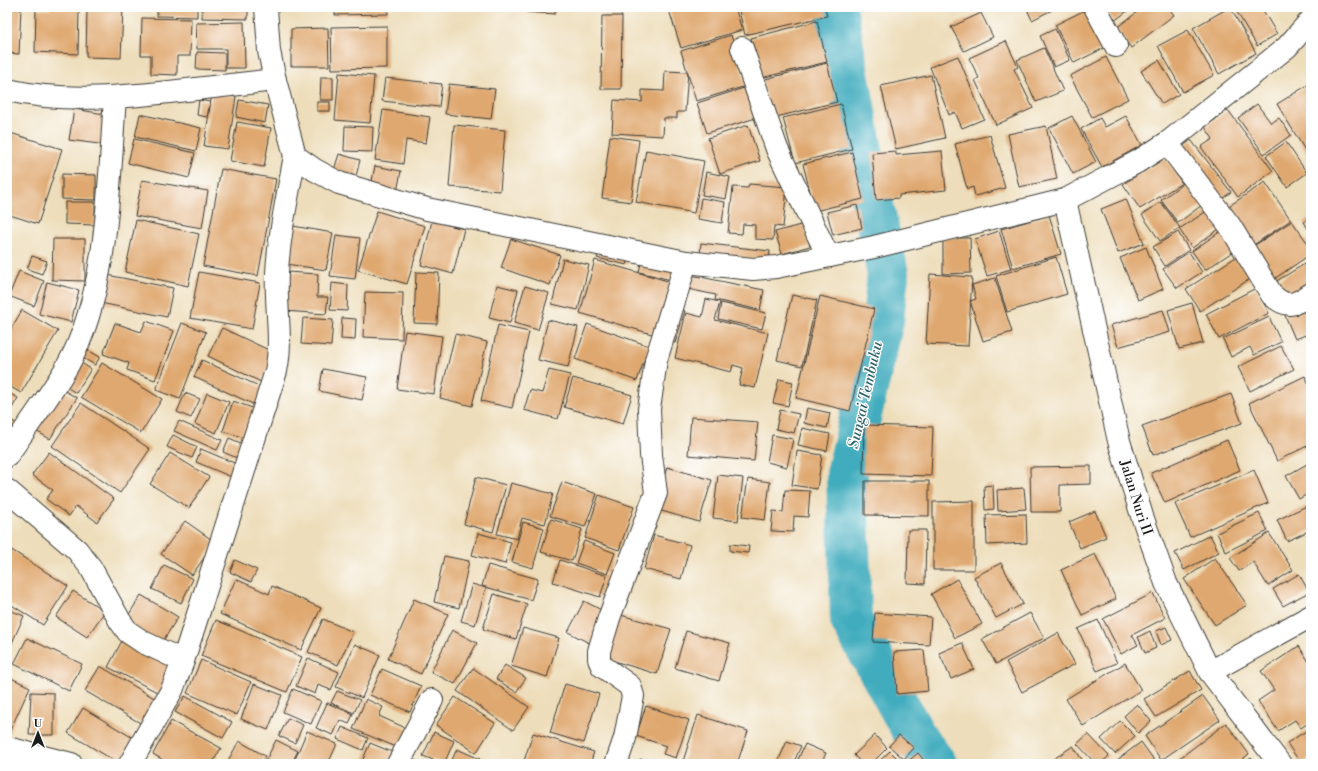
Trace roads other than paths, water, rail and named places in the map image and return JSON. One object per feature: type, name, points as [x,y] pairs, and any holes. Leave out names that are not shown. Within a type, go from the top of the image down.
[{"type":"street","points":[[130,764],[172,690],[183,661],[276,371],[280,353],[276,308],[277,272],[286,205],[295,156],[275,80],[270,51],[266,7]]},
{"type":"street","points":[[1095,7],[1116,46]]},
{"type":"street","points":[[295,156],[315,170],[339,183],[427,209],[686,262],[753,269],[776,267],[882,245],[1065,200],[1137,162],[1167,143],[1288,47],[1311,20]]},
{"type":"street","points":[[742,48],[777,150],[828,256]]},
{"type":"street","points":[[7,90],[27,95],[69,99],[115,97],[275,80]]},
{"type":"street","points":[[7,456],[68,365],[82,333],[96,287],[103,242],[115,97]]},
{"type":"street","points":[[1167,143],[1230,226],[1272,295],[1279,302],[1286,305],[1295,303],[1311,294]]},
{"type":"street","name":"Jalan Nuri II","points":[[1065,200],[1120,441],[1142,516],[1166,583],[1210,672],[1280,764]]},
{"type":"street","points":[[616,764],[625,738],[633,696],[630,686],[602,666],[599,660],[598,651],[656,493],[651,455],[649,409],[656,360],[686,262]]},
{"type":"street","points":[[7,490],[77,550],[91,568],[120,621],[128,632],[144,642],[183,661]]},
{"type":"street","points":[[1210,672],[1311,616]]},
{"type":"street","points":[[398,764],[432,700]]},
{"type":"street","points":[[7,748],[71,764]]},
{"type":"waterway","name":"Sungai Tembuku","points":[[836,7],[866,173],[888,274],[883,321],[847,474],[851,620],[917,739],[936,764]]}]
